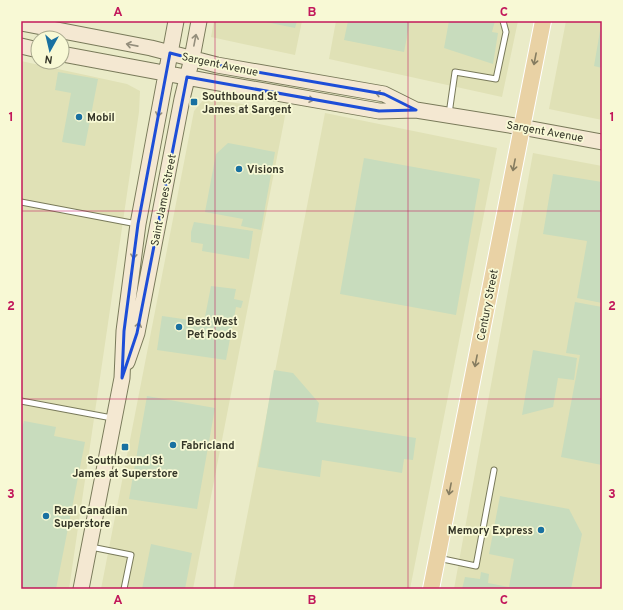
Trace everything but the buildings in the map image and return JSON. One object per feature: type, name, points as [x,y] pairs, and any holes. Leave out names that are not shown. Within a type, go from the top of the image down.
[{"type":"main road","name":"Saint James Street","points":[[81,589],[122,378],[124,331],[138,224],[176,21]]},
{"type":"main road","name":"Saint James Street","points":[[122,378],[137,333],[199,21]]},
{"type":"main road","name":"Century Street","points":[[431,589],[543,21]]},
{"type":"main road","name":"Sargent Avenue","points":[[21,24],[170,53],[217,65],[384,94],[416,110]]},
{"type":"main road","name":"Sargent Avenue","points":[[70,55],[379,111],[416,110],[602,142]]},
{"type":"lane","points":[[449,115],[455,72],[496,79],[506,32],[503,21]]},
{"type":"lane","points":[[21,202],[138,224]]},
{"type":"lane","points":[[21,401],[115,419]]},
{"type":"lane","points":[[437,558],[476,566],[494,470]]},
{"type":"lane","points":[[90,547],[131,555],[124,589]]},
{"type":"highlighted area","points":[[170,53],[217,65],[384,94],[416,110],[379,111],[187,77],[137,333],[122,378],[124,331],[138,224]]},
{"type":"shaded area","points":[[214,21],[302,21],[295,55],[211,37]]},
{"type":"shaded area","points":[[336,21],[518,21],[502,97],[329,59]]},
{"type":"shaded area","points":[[566,21],[602,21],[602,120],[549,109]]},
{"type":"shaded area","points":[[21,61],[30,63],[30,70],[62,70],[127,84],[140,91],[139,112],[69,589],[21,589]]},
{"type":"shaded area","points":[[205,98],[286,111],[193,589],[101,589],[194,111]]},
{"type":"shaded area","points":[[325,113],[497,148],[410,589],[233,589]]},
{"type":"shaded area","points":[[533,153],[602,166],[602,589],[454,589]]},
{"type":"place","name":"Southbound St James at Sargent","points":[[194,102]]},
{"type":"place","name":"Mobil","points":[[79,117]]},
{"type":"place","name":"Visions","points":[[239,169]]},
{"type":"place","name":"Best West Pet Foods","points":[[179,327]]},
{"type":"place","name":"Fabricland","points":[[173,445]]},
{"type":"place","name":"Southbound St James at Superstore","points":[[125,447]]},
{"type":"place","name":"Real Canadian Superstore","points":[[46,516]]},
{"type":"place","name":"Memory Express","points":[[541,530]]}]
